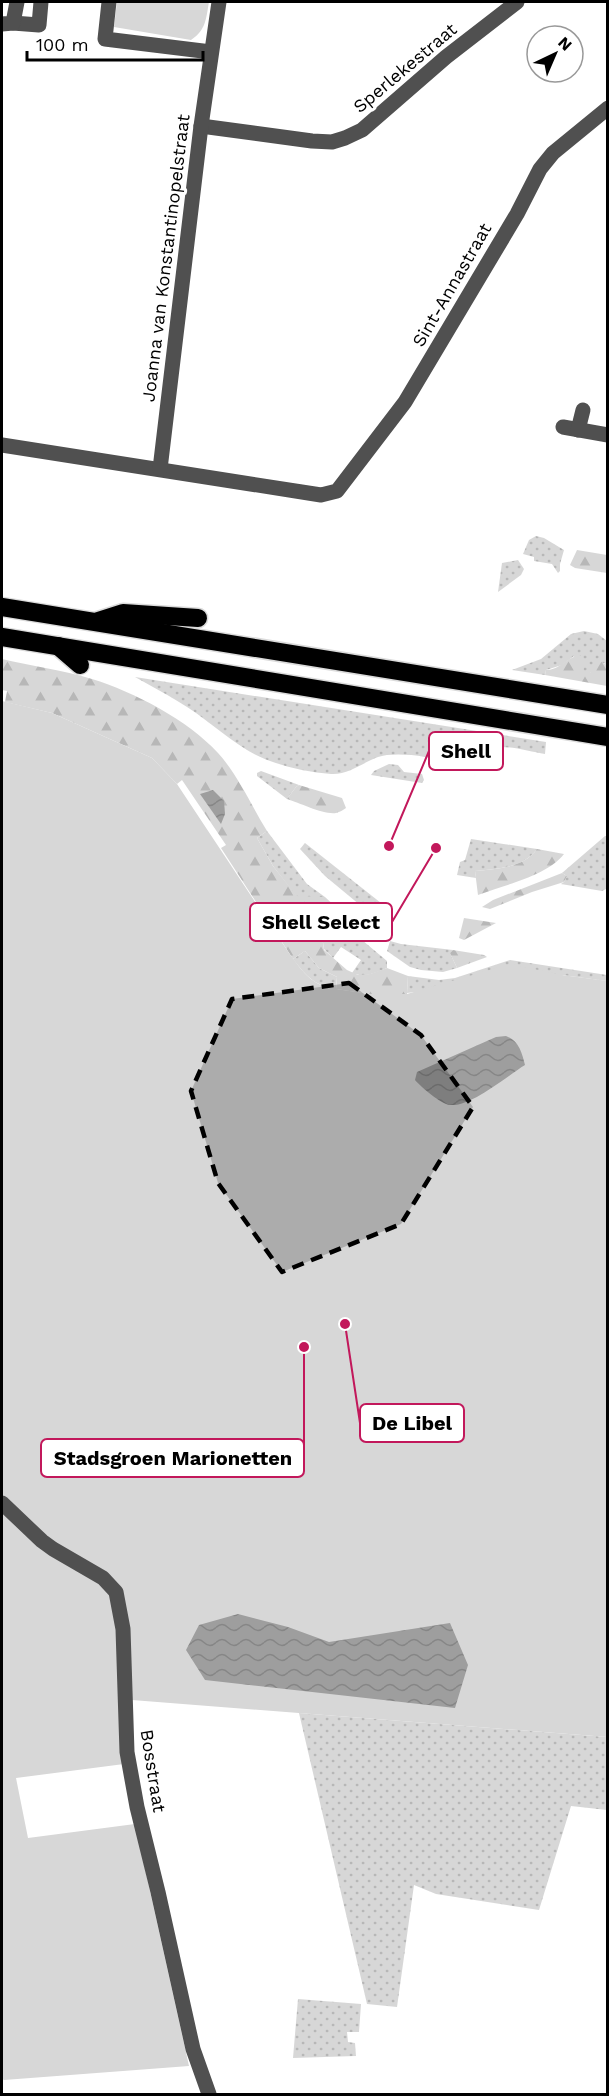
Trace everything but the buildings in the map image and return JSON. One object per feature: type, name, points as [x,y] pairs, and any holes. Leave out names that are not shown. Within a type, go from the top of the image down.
[{"type":"highway","points":[[2,607],[608,705]]},
{"type":"highway","points":[[93,622],[123,613],[198,618]]},
{"type":"highway","points":[[2,637],[608,737]]},
{"type":"highway","points":[[58,646],[80,665]]},
{"type":"street","points":[[17,2],[7,23],[39,25],[41,2]]},
{"type":"street","points":[[109,2],[105,39],[211,52]]},
{"type":"street","name":"Joanna van Konstantinopelstraat","points":[[160,469],[201,126],[219,2]]},
{"type":"street","name":"Sperlekestraat","points":[[201,126],[312,141],[332,142],[345,138],[362,130],[446,57],[517,2]]},
{"type":"street","name":"Sint-Annastraat","points":[[160,469],[321,495],[337,491],[405,402],[517,214],[540,169],[553,153],[608,108]]},
{"type":"street","points":[[578,430],[583,410]]},
{"type":"street","points":[[563,427],[608,435]]},
{"type":"street","points":[[2,446],[160,469]]},
{"type":"street","name":"Bosstraat","points":[[2,1503],[48,1545],[103,1578],[116,1592],[123,1629],[127,1752],[137,1807],[178,1976],[193,2049],[209,2094]]},
{"type":"highlighted area","points":[[349,983],[421,1035],[473,1107],[401,1224],[282,1272],[218,1183],[191,1091],[232,999]]},
{"type":"green space","points":[[117,2],[209,2],[202,28],[191,40],[114,27]]},
{"type":"green space","points":[[536,536],[564,550],[558,573],[552,564],[534,561],[534,557],[523,554],[529,540]]},
{"type":"green space","points":[[577,550],[607,555],[607,573],[575,568],[570,565]]},
{"type":"green space","points":[[518,560],[524,569],[521,575],[498,592],[502,563]]},
{"type":"green space","points":[[584,631],[598,634],[607,641],[607,665],[604,663],[590,673],[582,673],[574,656],[562,665],[546,670],[545,675],[512,670],[541,659],[571,634]]},
{"type":"green space","points":[[580,655],[585,660],[583,673],[590,673],[598,660],[607,665],[607,686],[545,675],[546,670],[555,668]]},
{"type":"green space","points":[[2,659],[69,673],[125,691],[160,708],[192,729],[218,753],[244,790],[267,831],[257,838],[273,866],[297,896],[325,897],[353,923],[356,935],[347,943],[335,936],[322,936],[324,950],[347,970],[358,975],[370,974],[387,968],[408,976],[407,994],[370,994],[336,989],[337,977],[319,968],[305,951],[293,959],[221,848],[226,845],[182,780],[177,784],[152,758],[52,713],[5,702],[7,691],[2,690]]},
{"type":"green space","points":[[135,677],[546,742],[545,754],[495,747],[479,752],[457,770],[451,765],[431,758],[386,755],[343,773],[309,771],[276,763],[256,755],[188,707]]},
{"type":"green space","points":[[2,701],[52,713],[152,758],[177,784],[294,959],[308,977],[321,985],[370,994],[407,994],[510,964],[562,975],[608,981],[607,1737],[132,1700],[124,1764],[16,1778],[28,1838],[135,1824],[189,2066],[4,2080],[2,2079]]},
{"type":"green space","points":[[389,764],[398,765],[404,772],[422,774],[424,780],[422,783],[371,775],[374,771]]},
{"type":"green space","points":[[261,771],[299,785],[287,799],[257,776],[257,773]]},
{"type":"green space","points":[[299,785],[342,798],[346,808],[337,813],[331,813],[287,799]]},
{"type":"green space","points":[[267,831],[307,884],[325,897],[297,897],[273,866],[257,838]]},
{"type":"green space","points":[[607,836],[606,889],[602,891],[561,884],[567,876],[562,873]]},
{"type":"green space","points":[[471,839],[537,849],[517,864],[475,871],[476,878],[457,875],[460,862],[465,860]]},
{"type":"green space","points":[[305,843],[381,903],[382,909],[379,913],[372,915],[325,876],[300,849]]},
{"type":"green space","points":[[537,849],[564,854],[556,862],[536,874],[478,895],[475,871],[517,864]]},
{"type":"green space","points":[[562,873],[567,876],[564,882],[490,909],[482,907],[493,900]]},
{"type":"green space","points":[[464,918],[496,923],[464,940],[459,938]]},
{"type":"green space","points":[[356,935],[387,961],[387,968],[365,975],[352,973],[361,960],[341,947],[333,958],[324,949],[322,936],[335,936],[341,941],[352,939]]},
{"type":"green space","points":[[390,941],[453,950],[450,953],[457,968],[443,972],[410,967],[387,951]]},
{"type":"green space","points":[[453,950],[487,957],[457,968],[450,953]]},
{"type":"green space","points":[[305,951],[319,968],[337,977],[336,987],[317,983],[302,970],[293,959]]},
{"type":"green space","points":[[510,960],[607,975],[607,981],[562,975],[407,993],[408,976],[439,980],[455,978]]},
{"type":"green space","points":[[299,1713],[607,1737],[607,1810],[571,1806],[539,1910],[436,1894],[414,1885],[397,2007],[367,2004]]},
{"type":"green space","points":[[298,1999],[361,2004],[359,2032],[347,2032],[348,2042],[355,2043],[356,2056],[293,2058]]},
{"type":"water","points":[[213,790],[224,801],[225,814],[221,824],[200,794]]},
{"type":"water","points":[[506,1036],[517,1044],[525,1065],[489,1090],[468,1101],[446,1104],[431,1095],[415,1080],[417,1072],[496,1037]]},
{"type":"water","points":[[238,1614],[288,1627],[329,1642],[450,1623],[468,1665],[455,1708],[205,1680],[186,1650],[199,1625]]},
{"type":"place","name":"Shell","points":[[389,846]]},
{"type":"place","name":"Shell Select","points":[[436,848]]},
{"type":"place","name":"De Libel","points":[[345,1324]]},
{"type":"place","name":"Stadsgroen Marionetten","points":[[304,1347]]}]
